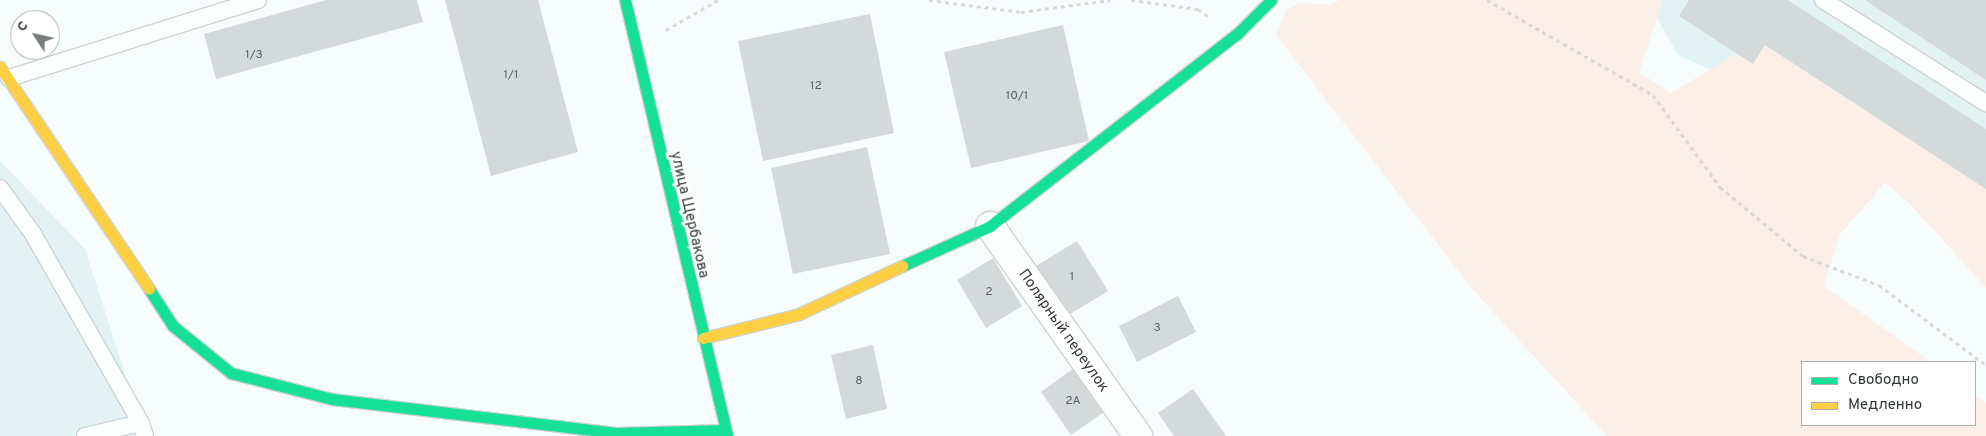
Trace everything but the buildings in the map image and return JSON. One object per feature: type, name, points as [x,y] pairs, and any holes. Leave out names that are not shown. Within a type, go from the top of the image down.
[{"type":"street","name":"улица Щербакова","points":[[625,0],[726,433]]},
{"type":"street","points":[[703,338],[799,314],[990,226],[1237,34],[1271,0]]},
{"type":"street","points":[[4,72],[173,326],[231,373],[332,399],[616,433],[726,433]]},
{"type":"street","name":"Полярный переулок","points":[[990,226],[1138,436]]},
{"type":"lane","points":[[4,72],[258,0]]},
{"type":"lane","points":[[1823,0],[1986,103]]},
{"type":"lane","points":[[0,188],[33,234],[143,430],[85,436]]},
{"type":"path","points":[[635,48],[718,0]]},
{"type":"path","points":[[929,0],[1021,12],[1110,0]]},
{"type":"path","points":[[1132,0],[1198,9],[1237,34]]},
{"type":"path","points":[[1487,0],[1653,95],[1720,187],[1803,256],[1879,285],[1986,365]]},
{"type":"shaded area","points":[[1340,0],[1663,0],[1639,72],[1671,93],[1768,35],[1986,181],[1986,288],[1911,205],[1885,183],[1840,234],[1824,286],[1930,361],[1801,361],[1801,426],[1976,426],[1976,396],[1986,403],[1986,436],[1607,436],[1474,291],[1276,35],[1286,11],[1299,3],[1331,4]]},
{"type":"shaded area","points":[[1647,0],[1986,0],[1986,214],[1905,159],[1678,55]]},
{"type":"shaded area","points":[[0,161],[85,249],[145,436],[0,436]]},
{"type":"traffic: fast","points":[[625,0],[727,436]]},
{"type":"traffic: fast","points":[[902,266],[990,226],[1237,34],[1271,0]]},
{"type":"traffic: fast","points":[[149,289],[173,326],[231,373],[332,399],[616,433],[725,430]]},
{"type":"traffic: slow","points":[[0,67],[149,289]]},
{"type":"traffic: slow","points":[[703,338],[799,314],[902,266]]}]
